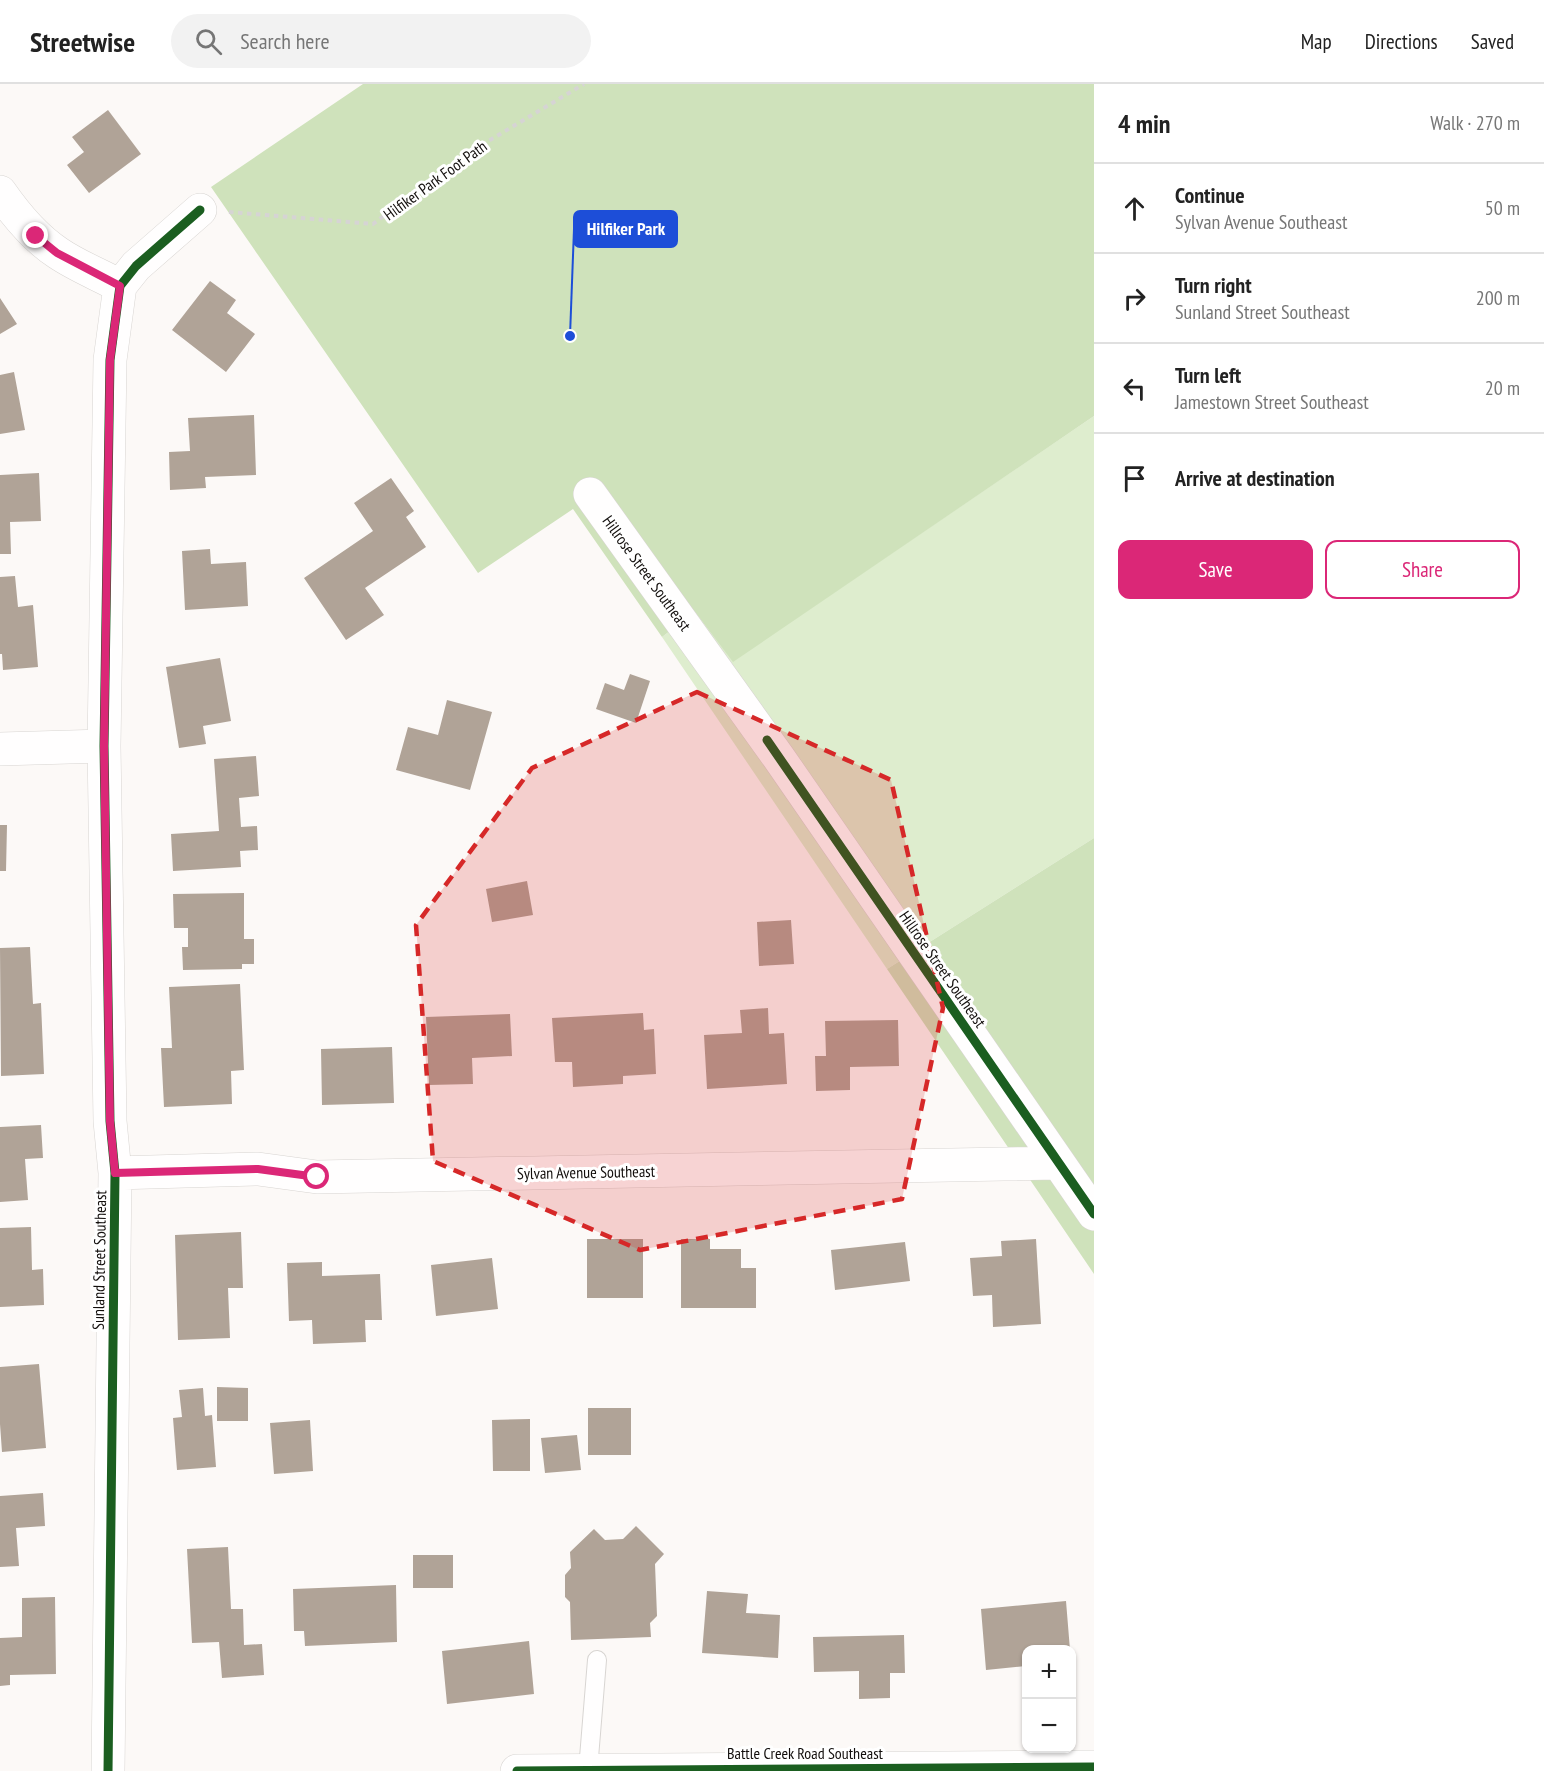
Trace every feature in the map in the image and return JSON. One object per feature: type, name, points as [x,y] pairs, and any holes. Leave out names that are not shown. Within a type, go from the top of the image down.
[{"type":"street","points":[[0,192],[12,210],[36,236],[57,253],[120,286],[135,266],[200,210]]},
{"type":"street","name":"Sunland Street Southeast","points":[[108,1771],[115,1173],[110,1121],[104,746],[110,360],[120,286]]},
{"type":"street","name":"Hillrose Street Southeast","points":[[590,495],[779,758],[1094,1214]]},
{"type":"street","points":[[0,749],[104,746]]},
{"type":"street","name":"Sylvan Avenue Southeast","points":[[115,1173],[258,1169],[317,1177],[1058,1163]]},
{"type":"street","name":"Battle Creek Road Southeast","points":[[517,1771],[1094,1767]]},
{"type":"lane","points":[[588,1770],[597,1660]]},
{"type":"highlighted area","points":[[697,692],[891,780],[943,1008],[902,1199],[640,1250],[433,1161],[416,925],[532,768]]},
{"type":"green space","points":[[363,84],[1094,84],[1094,416],[733,662],[695,612],[662,637],[573,509],[478,573],[211,187]]},
{"type":"green space","points":[[1094,416],[1094,838],[887,969],[662,637],[695,612],[733,661]]},
{"type":"green space","points":[[1094,838],[1094,1274],[887,969]]},
{"type":"building","points":[[108,110],[141,154],[89,193],[67,165],[84,152],[72,137]]},
{"type":"building","points":[[210,281],[236,300],[227,313],[255,334],[226,372],[172,330]]},
{"type":"building","points":[[0,298],[17,324],[0,334]]},
{"type":"building","points":[[14,372],[25,430],[0,434],[0,375]]},
{"type":"building","points":[[254,415],[256,475],[205,477],[206,488],[170,490],[169,452],[190,451],[188,418]]},
{"type":"building","points":[[39,473],[41,521],[10,522],[11,554],[0,554],[0,475]]},
{"type":"building","points":[[391,478],[414,511],[406,517],[426,547],[365,588],[384,615],[346,640],[304,578],[373,531],[354,503]]},
{"type":"building","points":[[210,549],[211,564],[246,562],[248,606],[185,610],[182,551]]},
{"type":"building","points":[[15,576],[18,607],[33,605],[38,667],[3,670],[2,654],[0,654],[0,577]]},
{"type":"building","points":[[220,658],[231,721],[203,726],[206,744],[179,748],[166,667]]},
{"type":"building","points":[[630,674],[650,681],[636,723],[596,709],[605,683],[624,690]]},
{"type":"building","points":[[447,700],[492,712],[470,790],[396,770],[408,727],[438,735]]},
{"type":"building","points":[[256,756],[259,796],[239,798],[241,827],[257,826],[258,850],[240,851],[241,867],[173,871],[171,834],[219,831],[214,759]]},
{"type":"building","points":[[0,825],[7,825],[6,871],[0,871]]},
{"type":"building","points":[[527,881],[533,915],[492,922],[486,889]]},
{"type":"building","points":[[244,893],[244,939],[254,939],[254,964],[242,964],[242,969],[183,970],[182,947],[188,947],[188,928],[174,928],[173,894]]},
{"type":"building","points":[[791,920],[794,964],[759,966],[757,922]]},
{"type":"building","points":[[30,947],[33,1004],[41,1003],[44,1074],[1,1076],[0,948]]},
{"type":"building","points":[[240,984],[244,1070],[231,1071],[232,1104],[164,1107],[161,1048],[172,1048],[169,987]]},
{"type":"building","points":[[768,1008],[769,1034],[784,1033],[787,1084],[707,1089],[704,1035],[742,1033],[740,1010]]},
{"type":"building","points":[[643,1013],[644,1030],[654,1029],[656,1074],[623,1076],[623,1084],[573,1087],[572,1062],[555,1062],[552,1018]]},
{"type":"building","points":[[510,1014],[512,1056],[472,1058],[473,1084],[429,1085],[426,1017]]},
{"type":"building","points":[[898,1020],[899,1066],[850,1067],[850,1090],[816,1091],[815,1056],[826,1056],[825,1021]]},
{"type":"building","points":[[392,1047],[394,1103],[322,1105],[321,1049]]},
{"type":"building","points":[[41,1125],[43,1158],[25,1159],[28,1200],[0,1202],[0,1127]]},
{"type":"building","points":[[31,1227],[32,1270],[43,1269],[44,1305],[0,1307],[0,1228]]},
{"type":"building","points":[[241,1232],[243,1288],[228,1288],[230,1338],[178,1340],[175,1235]]},
{"type":"building","points":[[587,1239],[643,1239],[643,1298],[587,1298]]},
{"type":"building","points":[[681,1239],[710,1239],[710,1249],[741,1249],[741,1268],[756,1268],[756,1308],[681,1308]]},
{"type":"building","points":[[1036,1239],[1041,1324],[993,1327],[992,1295],[973,1296],[970,1258],[1002,1256],[1001,1241]]},
{"type":"building","points":[[905,1242],[910,1281],[835,1290],[831,1250]]},
{"type":"building","points":[[492,1258],[498,1309],[436,1316],[431,1265]]},
{"type":"building","points":[[322,1262],[322,1276],[380,1274],[382,1320],[365,1320],[366,1342],[313,1344],[312,1320],[289,1321],[287,1263]]},
{"type":"building","points":[[39,1364],[46,1448],[2,1452],[0,1367]]},
{"type":"building","points":[[217,1387],[248,1388],[248,1421],[217,1421]]},
{"type":"building","points":[[203,1388],[205,1416],[212,1415],[216,1467],[177,1470],[173,1418],[182,1417],[179,1390]]},
{"type":"building","points":[[588,1408],[631,1408],[631,1455],[588,1455]]},
{"type":"building","points":[[530,1419],[530,1471],[493,1471],[492,1420]]},
{"type":"building","points":[[310,1420],[313,1471],[274,1474],[270,1423]]},
{"type":"building","points":[[577,1435],[581,1470],[545,1473],[541,1438]]},
{"type":"building","points":[[43,1493],[45,1526],[16,1528],[19,1566],[0,1567],[0,1496]]},
{"type":"building","points":[[636,1526],[664,1554],[655,1564],[657,1616],[650,1623],[651,1637],[571,1640],[570,1602],[565,1597],[565,1575],[571,1568],[570,1552],[594,1529],[605,1540],[623,1539]]},
{"type":"building","points":[[228,1547],[231,1609],[243,1609],[244,1645],[262,1644],[264,1675],[222,1678],[219,1642],[192,1643],[187,1549]]},
{"type":"building","points":[[413,1555],[453,1555],[453,1588],[413,1588]]},
{"type":"building","points":[[396,1585],[397,1642],[305,1646],[304,1631],[294,1631],[293,1589]]},
{"type":"building","points":[[707,1591],[748,1594],[746,1613],[780,1615],[778,1658],[702,1653]]},
{"type":"building","points":[[55,1597],[56,1674],[10,1675],[10,1685],[0,1686],[0,1638],[22,1637],[22,1598]]},
{"type":"building","points":[[1066,1601],[1070,1645],[1022,1645],[1022,1666],[986,1670],[981,1609]]},
{"type":"building","points":[[904,1635],[905,1673],[890,1673],[890,1698],[859,1699],[859,1671],[814,1672],[813,1637]]},
{"type":"building","points":[[529,1641],[534,1694],[447,1704],[442,1651]]},
{"type":"cycle path","points":[[108,1771],[115,1173],[110,1121],[104,746],[110,360],[120,286],[136,266],[200,210]]},
{"type":"cycle path","points":[[767,740],[1094,1214]]},
{"type":"cycle path","points":[[517,1771],[1094,1767]]},
{"type":"place","name":"Hilfiker Park","points":[[570,336]]},
{"type":"route","points":[[36,236],[57,253],[120,286],[110,360],[104,746],[110,1121],[115,1173],[258,1169],[317,1177]]}]
